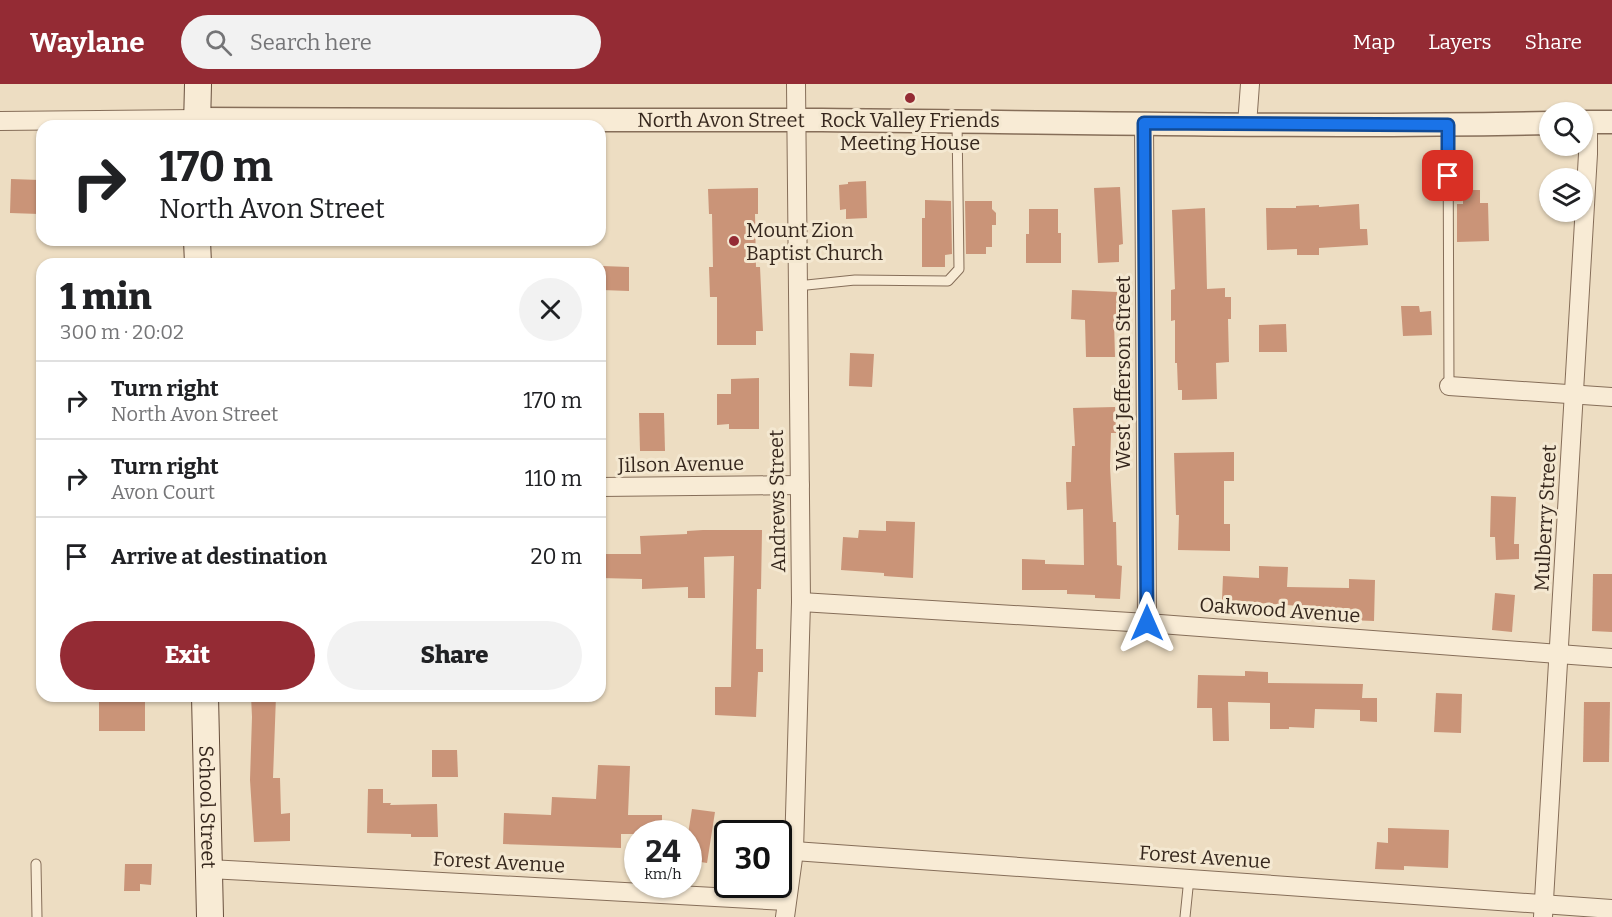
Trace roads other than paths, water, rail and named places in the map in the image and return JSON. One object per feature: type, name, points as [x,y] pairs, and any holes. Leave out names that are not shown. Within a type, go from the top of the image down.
[{"type":"main road","points":[[196,120],[198,84]]},
{"type":"main road","name":"School Street","points":[[205,702],[210,917]]},
{"type":"street","name":"Andrews Street","points":[[786,909],[794,851],[801,602],[796,84]]},
{"type":"street","points":[[1247,124],[1250,84]]},
{"type":"street","name":"North Avon Street","points":[[606,121],[796,120],[1448,125],[1539,123]]},
{"type":"street","name":"North Avon Street","points":[[0,121],[36,121]]},
{"type":"street","points":[[1593,122],[1612,122]]},
{"type":"street","name":"West Jefferson Street","points":[[1144,123],[1147,623]]},
{"type":"street","name":"Mulberry Street","points":[[1544,910],[1588,156]]},
{"type":"street","points":[[1449,386],[1612,397]]},
{"type":"street","name":"Jilson Avenue","points":[[606,487],[800,485]]},
{"type":"street","name":"Oakwood Avenue","points":[[801,602],[1147,623],[1612,658]]},
{"type":"street","name":"Forest Avenue","points":[[794,851],[1189,878],[1544,910],[1612,909]]},
{"type":"street","name":"Forest Avenue","points":[[209,869],[786,909]]},
{"type":"lane","points":[[797,286],[855,280],[948,281],[958,269],[957,122]]},
{"type":"lane","points":[[1448,125],[1449,386]]},
{"type":"lane","points":[[36,864],[37,917]]},
{"type":"lane","points":[[1185,917],[1189,878]]},
{"type":"place","name":"Rock Valley Friends Meeting House","points":[[910,98]]},
{"type":"place","name":"Mount Zion Baptist Church","points":[[734,241]]}]
